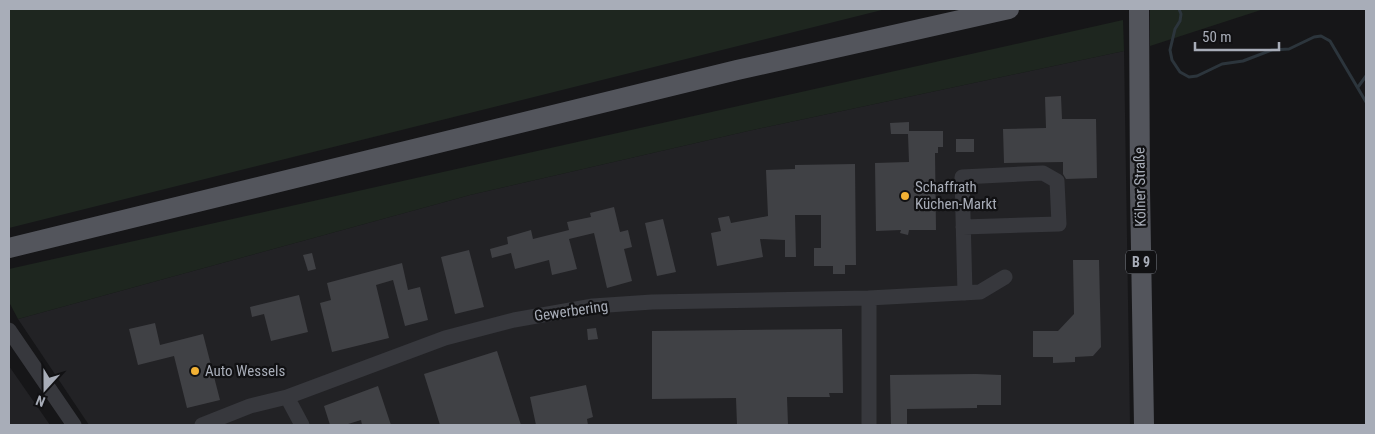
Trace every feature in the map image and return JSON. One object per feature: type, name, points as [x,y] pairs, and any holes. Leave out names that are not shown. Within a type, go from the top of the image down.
[{"type":"main road","points":[[9,248],[737,70],[1009,9]]},
{"type":"main road","name":"Kölner Straße","points":[[1139,9],[1144,425]]},
{"type":"street","points":[[963,227],[1059,224],[1057,181],[1043,173],[962,177],[963,227],[965,293]]},
{"type":"street","name":"Gewerbering","points":[[202,425],[250,406],[287,397],[445,338],[514,320],[583,308],[652,302],[869,298],[980,292],[1005,276]]},
{"type":"street","points":[[869,298],[869,425]]},
{"type":"street","points":[[9,330],[74,425]]},
{"type":"street","points":[[287,397],[302,425]]},
{"type":"shaded area","points":[[9,9],[886,9],[9,228]]},
{"type":"shaded area","points":[[1150,9],[1264,9],[1150,46]]},
{"type":"shaded area","points":[[1123,20],[1124,51],[748,131],[470,195],[18,319],[9,302],[9,269]]},
{"type":"shaded area","points":[[1124,51],[1130,425],[89,425],[18,319],[470,195],[748,131]]},
{"type":"shaded area","points":[[9,366],[50,425],[9,425]]},
{"type":"building","points":[[1061,96],[1062,119],[1096,119],[1097,178],[1066,179],[1063,174],[1063,162],[1004,163],[1003,129],[1046,128],[1045,97]]},
{"type":"building","name":"Schaffrath Küchen-Markt","points":[[909,122],[909,131],[943,131],[943,147],[938,147],[938,153],[935,153],[936,230],[909,230],[908,235],[900,233],[901,230],[876,231],[875,163],[909,162],[908,134],[891,134],[890,123]]},
{"type":"building","points":[[956,139],[974,139],[974,152],[956,152]]},
{"type":"building","points":[[855,164],[856,265],[845,265],[845,274],[833,274],[833,266],[814,266],[814,248],[821,248],[821,215],[795,215],[796,257],[785,257],[785,240],[760,239],[763,257],[717,266],[711,233],[721,231],[718,218],[729,216],[731,223],[768,216],[766,170],[795,169],[795,165]]},
{"type":"building","points":[[614,207],[620,232],[628,230],[632,247],[624,249],[632,281],[607,288],[594,233],[569,239],[577,269],[552,275],[549,260],[515,269],[511,253],[492,258],[490,249],[508,244],[507,237],[531,230],[533,239],[569,230],[567,222],[591,217],[590,213]]},
{"type":"building","points":[[663,219],[676,272],[657,276],[645,223]]},
{"type":"building","points":[[469,250],[484,307],[455,314],[441,257]]},
{"type":"building","points":[[312,253],[316,269],[308,271],[303,255]]},
{"type":"building","points":[[1073,260],[1099,260],[1101,347],[1093,356],[1075,357],[1075,362],[1053,363],[1053,357],[1033,357],[1033,331],[1058,331],[1074,314]]},
{"type":"building","points":[[402,263],[408,290],[420,287],[428,320],[405,326],[393,280],[376,285],[389,338],[332,352],[320,303],[331,300],[327,283]]},
{"type":"building","points":[[299,295],[308,332],[271,341],[264,314],[252,317],[250,307]]},
{"type":"building","name":"Auto Wessels","points":[[155,323],[160,345],[203,334],[220,400],[187,408],[174,356],[138,365],[129,329]]},
{"type":"building","points":[[596,328],[598,339],[588,340],[587,329]]},
{"type":"building","points":[[842,329],[843,393],[829,393],[830,397],[787,397],[788,425],[737,425],[736,398],[652,399],[652,331]]},
{"type":"building","points":[[497,351],[521,425],[440,425],[424,374]]},
{"type":"building","points":[[890,375],[1001,375],[1001,405],[977,405],[977,408],[907,409],[907,425],[891,425]]},
{"type":"building","points":[[586,385],[593,417],[587,419],[588,425],[536,425],[530,397]]},
{"type":"building","points":[[378,386],[391,425],[362,425],[361,420],[345,425],[330,425],[324,406]]},
{"type":"waterway","points":[[1179,9],[1181,14],[1180,21],[1175,29],[1170,50],[1172,60],[1180,72],[1189,77],[1197,76],[1222,64],[1243,61],[1272,50],[1289,49],[1314,37],[1321,36],[1330,41],[1366,102]]},
{"type":"waterway","points":[[1358,87],[1366,76]]},
{"type":"place","name":"Schaffrath Küchen-Markt","points":[[905,196]]},
{"type":"place","name":"Auto Wessels","points":[[195,371]]}]
